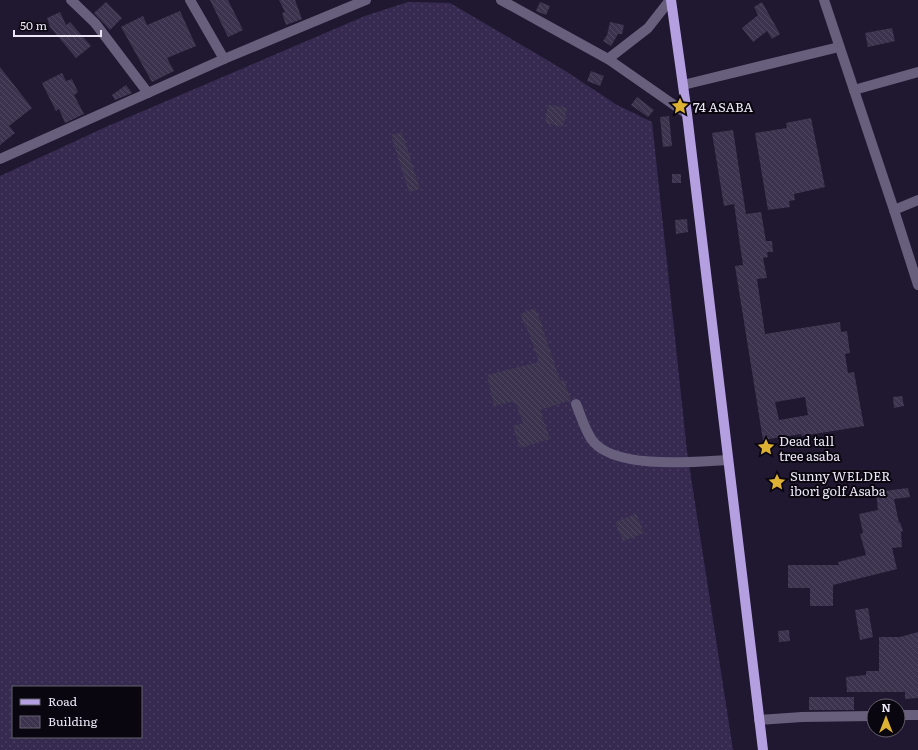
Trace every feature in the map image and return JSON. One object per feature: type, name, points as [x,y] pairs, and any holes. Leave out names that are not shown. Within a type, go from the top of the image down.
[{"type":"main road","points":[[670,0],[687,114],[763,750]]},
{"type":"street","points":[[71,0],[95,24],[148,93]]},
{"type":"street","points":[[190,0],[224,60]]},
{"type":"street","points":[[0,159],[148,93],[366,0]]},
{"type":"street","points":[[501,0],[608,59],[687,114]]},
{"type":"street","points":[[608,59],[648,28],[670,0]]},
{"type":"street","points":[[824,0],[918,285]]},
{"type":"street","points":[[683,86],[840,47]]},
{"type":"street","points":[[854,90],[918,72]]},
{"type":"street","points":[[894,210],[918,200]]},
{"type":"street","points":[[576,404],[592,440],[598,447],[607,452],[625,458],[654,462],[677,463],[728,460]]},
{"type":"street","points":[[906,715],[918,714]]},
{"type":"street","points":[[759,720],[802,717],[866,716]]},
{"type":"shaded area","points":[[408,2],[450,3],[564,70],[617,105],[652,122],[687,451],[733,750],[0,750],[0,176],[108,126],[365,16]]},
{"type":"building","points":[[210,0],[228,0],[243,30],[228,37]]},
{"type":"building","points":[[279,0],[295,0],[302,19],[286,25],[282,13],[285,12]]},
{"type":"building","points":[[106,2],[122,18],[110,30],[94,13]]},
{"type":"building","points":[[540,2],[550,6],[546,15],[536,11]]},
{"type":"building","points":[[762,2],[780,34],[772,39],[767,31],[753,42],[742,28],[758,15],[754,7]]},
{"type":"building","points":[[180,11],[196,46],[167,58],[174,71],[152,82],[121,27],[143,16],[147,25]]},
{"type":"building","points":[[60,12],[66,25],[70,22],[91,46],[76,58],[50,27],[47,18]]},
{"type":"building","points":[[610,22],[624,25],[622,34],[618,34],[611,46],[603,41],[607,35]]},
{"type":"building","points":[[892,28],[895,41],[868,47],[865,33]]},
{"type":"building","points":[[0,67],[32,108],[9,126],[15,133],[0,145]]},
{"type":"building","points":[[591,71],[604,76],[600,86],[587,81]]},
{"type":"building","points":[[62,73],[66,81],[72,79],[78,92],[74,95],[84,114],[65,123],[59,109],[56,111],[42,83]]},
{"type":"building","points":[[126,85],[132,93],[115,100],[112,95]]},
{"type":"building","points":[[637,97],[654,110],[648,117],[631,105]]},
{"type":"building","points":[[548,105],[567,108],[563,127],[545,123]]},
{"type":"building","points":[[669,116],[672,146],[663,147],[660,117]]},
{"type":"building","points":[[811,118],[825,187],[794,194],[795,200],[789,201],[790,207],[768,210],[755,133],[787,128],[786,123]]},
{"type":"building","points":[[733,130],[746,214],[761,212],[766,241],[772,241],[773,252],[767,252],[768,257],[763,258],[767,278],[757,279],[765,334],[840,322],[841,332],[847,331],[850,353],[845,354],[848,373],[854,372],[864,426],[802,436],[801,434],[763,440],[735,266],[743,265],[734,204],[724,206],[712,133]],"holes":[[[805,397],[808,415],[779,420],[775,402]]]},
{"type":"building","points":[[402,132],[420,189],[409,192],[391,135]]},
{"type":"building","points":[[672,174],[681,174],[681,183],[672,183]]},
{"type":"building","points":[[687,219],[688,232],[676,234],[675,220]]},
{"type":"building","points":[[535,308],[543,327],[560,381],[564,380],[571,400],[540,410],[550,439],[520,448],[513,426],[523,423],[515,401],[494,406],[487,375],[539,362],[529,333],[520,314]]},
{"type":"building","points":[[902,396],[904,406],[894,408],[893,397]]},
{"type":"building","points":[[908,488],[910,497],[894,499],[899,523],[900,522],[903,531],[901,532],[902,547],[892,548],[897,569],[833,585],[833,606],[810,606],[810,588],[788,588],[788,565],[839,565],[838,562],[866,555],[860,534],[863,533],[859,514],[878,510],[876,492]]},
{"type":"building","points":[[636,514],[644,533],[623,541],[615,522]]},
{"type":"building","points":[[868,608],[873,637],[860,640],[855,610]]},
{"type":"building","points":[[789,630],[790,641],[779,642],[778,631]]},
{"type":"building","points":[[918,632],[918,698],[906,699],[905,692],[847,692],[846,677],[866,675],[866,671],[879,671],[879,637],[900,637]]},
{"type":"building","points":[[809,697],[854,697],[854,710],[809,710]]},
{"type":"place","name":"74 ASABA","points":[[680,106]]},
{"type":"place","name":"Dead tall tree asaba","points":[[766,447]]},
{"type":"place","name":"Sunny WELDER ibori golf Asaba","points":[[777,482]]}]
